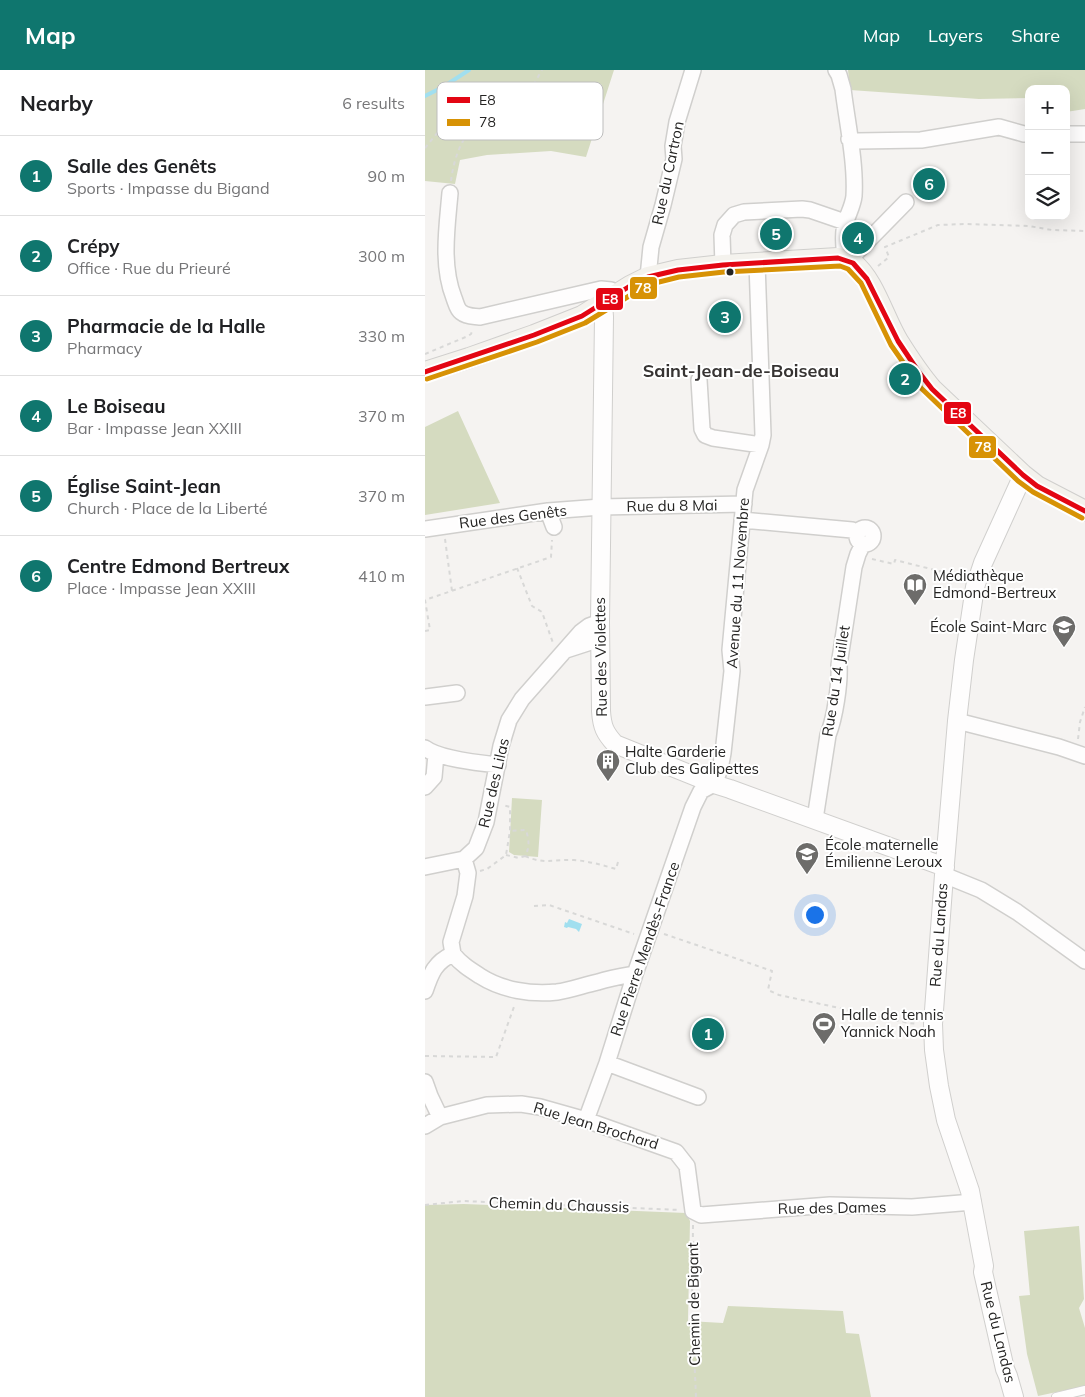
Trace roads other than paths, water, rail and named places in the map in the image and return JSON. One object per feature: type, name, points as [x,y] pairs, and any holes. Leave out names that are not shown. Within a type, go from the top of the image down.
[{"type":"main road","points":[[425,372],[535,335],[582,316],[648,277],[678,270],[723,265],[845,259],[853,263],[864,276],[897,340],[932,389],[1023,475],[1037,486],[1085,511]]},
{"type":"street","name":"Rue du Cartron","points":[[648,277],[651,247],[674,159],[673,146],[677,122],[693,70]]},
{"type":"street","points":[[836,70],[843,88],[854,178],[852,208],[845,222],[845,259],[854,255],[906,202]]},
{"type":"street","points":[[849,140],[921,140],[999,126],[1025,134]]},
{"type":"street","points":[[1070,134],[1085,134]]},
{"type":"street","points":[[450,193],[446,236],[447,268],[451,291],[459,310],[463,314],[480,317],[601,289],[611,290],[609,299]]},
{"type":"street","points":[[723,265],[722,234],[725,225],[734,216],[744,212],[802,209],[845,222]]},
{"type":"street","name":"Avenue du 11 Novembre","points":[[714,784],[720,769],[728,714],[732,672],[730,650],[743,504],[745,490],[763,435],[757,263]]},
{"type":"street","name":"Rue des Violettes","points":[[609,299],[604,317],[600,630],[601,712],[602,724],[606,734],[615,744],[714,784],[815,820],[944,871]]},
{"type":"street","points":[[699,380],[701,429],[705,436],[761,445]]},
{"type":"street","name":"Rue du Landas","points":[[1014,1397],[1005,1369],[983,1272],[984,1266],[973,1202],[946,1120],[934,1050],[933,1024],[944,871],[963,660],[975,587],[983,563],[1023,475]]},
{"type":"street","name":"Rue du 8 Mai","points":[[601,507],[743,504]]},
{"type":"street","name":"Rue des Genêts","points":[[425,529],[548,511],[601,507]]},
{"type":"street","points":[[548,511],[554,527]]},
{"type":"street","name":"Rue du 14 Juillet","points":[[742,520],[852,530],[859,544],[839,665],[832,725],[828,735],[815,820]]},
{"type":"street","name":"Rue des Lilas","points":[[466,866],[476,848],[486,822],[501,746],[509,720],[521,699],[561,654],[600,630]]},
{"type":"street","points":[[425,697],[457,693]]},
{"type":"street","points":[[957,721],[1059,747],[1081,755]]},
{"type":"street","points":[[425,787],[434,777],[431,751],[466,760],[497,765]]},
{"type":"street","name":"Rue Pierre Mendès-France","points":[[586,1120],[693,807],[701,791],[714,784]]},
{"type":"street","points":[[425,867],[466,866],[465,896],[451,942],[453,954],[461,964],[488,981],[513,990],[537,993],[557,992],[635,974]]},
{"type":"street","points":[[944,871],[981,890],[1017,912],[1085,961]]},
{"type":"street","points":[[425,991],[430,976],[437,965],[444,958],[453,954]]},
{"type":"street","points":[[607,1063],[698,1097]]},
{"type":"street","points":[[425,1082],[441,1117]]},
{"type":"street","name":"Rue Jean Brochard","points":[[425,1126],[441,1117],[487,1105],[521,1104],[540,1107],[586,1120],[676,1152],[687,1166],[693,1211]]},
{"type":"street","name":"Rue des Dames","points":[[693,1211],[701,1214],[830,1205],[912,1207],[973,1202]]},
{"type":"lane","points":[[1056,1397],[1085,1390]]},
{"type":"water","points":[[569,919],[582,924],[579,932],[576,929],[564,927],[565,922],[567,923]]},
{"type":"waterway","points":[[451,82],[469,70]]},
{"type":"waterway","points":[[425,96],[437,90]]},
{"type":"place","name":"Centre Edmond Bertreux","points":[[929,184]]},
{"type":"place","name":"Église Saint-Jean","points":[[776,234]]},
{"type":"place","name":"Le Boiseau","points":[[858,238]]},
{"type":"place","name":"Pharmacie de la Halle","points":[[725,317]]},
{"type":"place","name":"Crépy","points":[[905,379]]},
{"type":"place","name":"Médiathèque Edmond-Bertreux","points":[[915,606]]},
{"type":"place","name":"École Saint-Marc","points":[[1064,648]]},
{"type":"place","name":"Halte Garderie Club des Galipettes","points":[[608,782]]},
{"type":"place","name":"École maternelle Émilienne Leroux","points":[[807,875]]},
{"type":"place","name":"Salle des Genêts","points":[[708,1034]]},
{"type":"place","name":"Halle de tennis Yannick Noah","points":[[824,1045]]},
{"type":"district","name":"Saint-Jean-de-Boiseau","points":[[741,371]]}]
